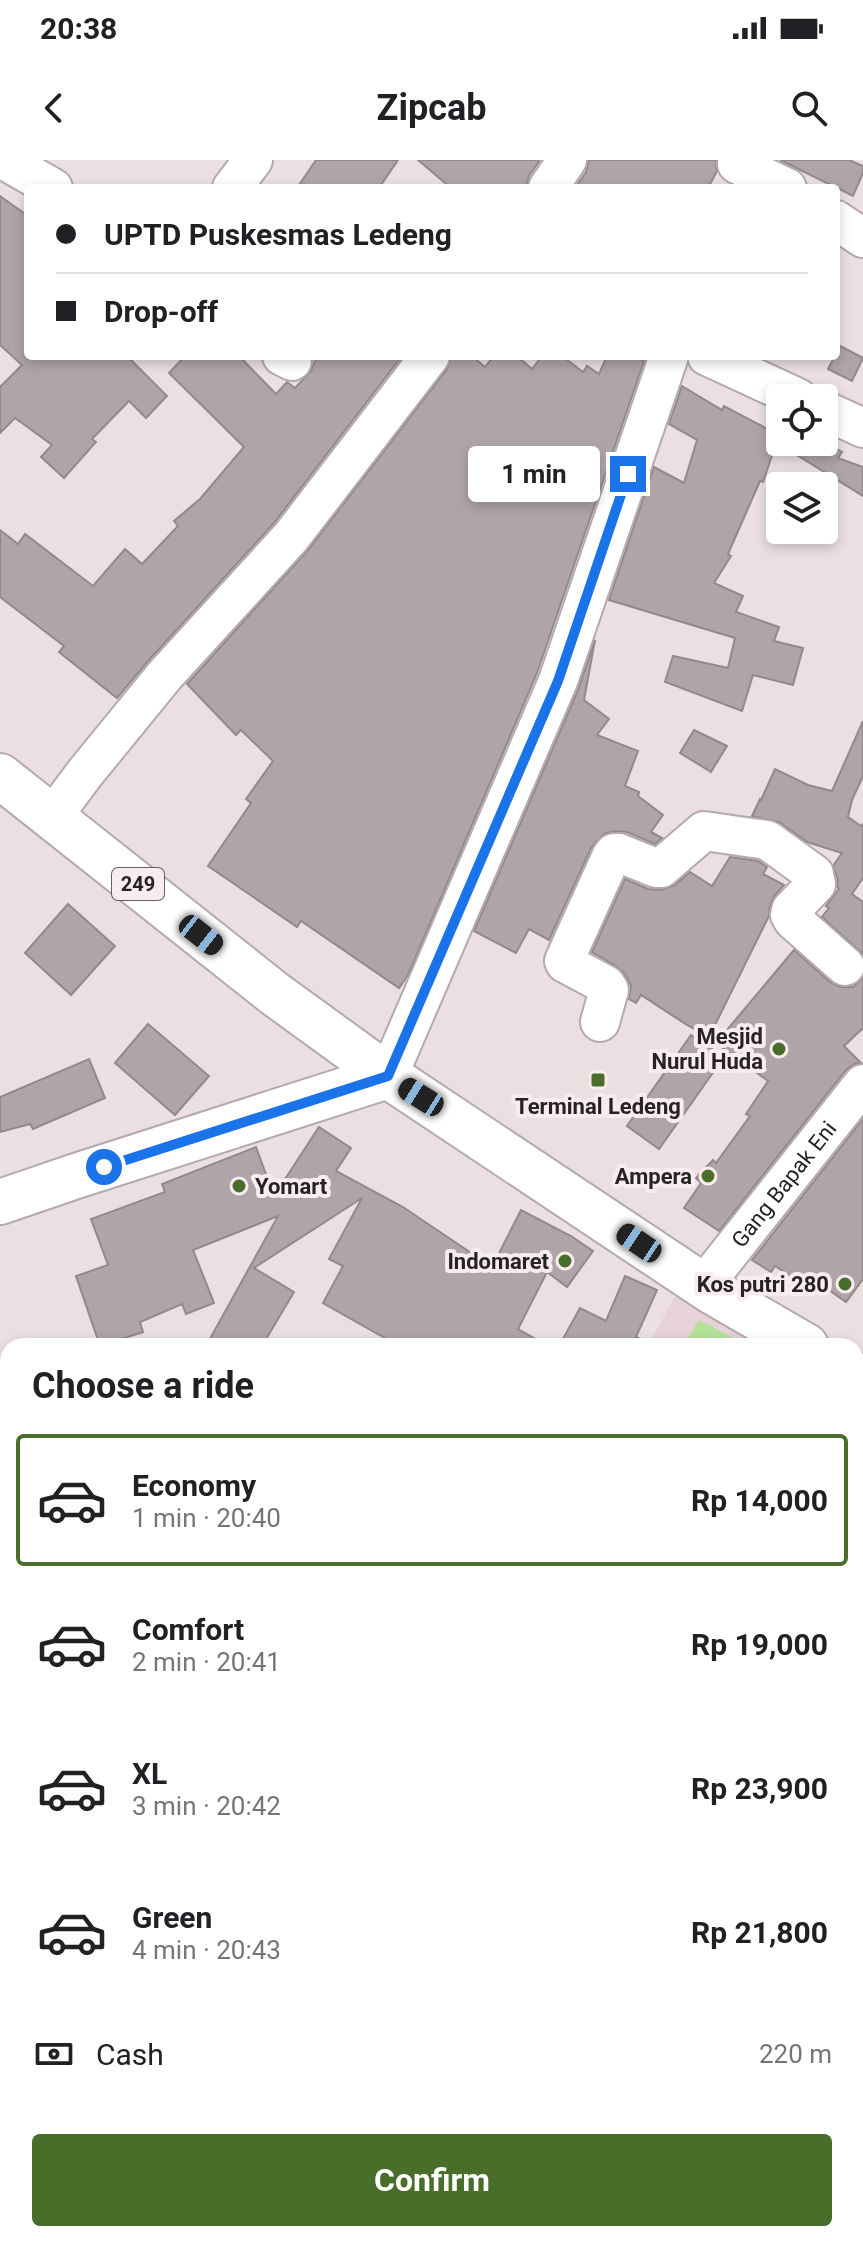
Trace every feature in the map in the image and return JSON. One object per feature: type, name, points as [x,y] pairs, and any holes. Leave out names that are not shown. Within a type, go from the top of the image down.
[{"type":"main road","name":"249","points":[[0,776],[275,994],[388,1076],[703,1286],[792,1338]]},
{"type":"main road","points":[[0,1202],[388,1076]]},
{"type":"street","points":[[4,160],[46,184]]},
{"type":"street","points":[[235,184],[253,160]]},
{"type":"street","points":[[551,184],[567,160]]},
{"type":"street","points":[[734,171],[775,184]]},
{"type":"street","points":[[840,223],[863,238]]},
{"type":"street","points":[[53,816],[165,675],[291,537],[427,360]]},
{"type":"street","points":[[388,1076],[558,681],[668,360]]},
{"type":"street","points":[[716,360],[768,384]]},
{"type":"street","points":[[838,416],[863,428]]},
{"type":"street","points":[[600,1022],[609,990],[606,985],[564,961],[611,857],[619,853],[661,868],[704,831],[767,840],[814,874],[816,884],[791,910],[790,915],[845,966]]},
{"type":"street","name":"Gang Bapak Eni","points":[[703,1286],[863,1084]]},
{"type":"shaded area","points":[[675,1296],[750,1338],[652,1338]]},
{"type":"green space","points":[[699,1320],[734,1338],[688,1338]]},
{"type":"building","points":[[316,160],[398,160],[382,184],[300,184]]},
{"type":"building","points":[[418,160],[540,160],[527,184],[446,184]]},
{"type":"building","points":[[589,160],[716,160],[717,171],[710,184],[578,184]]},
{"type":"building","points":[[780,160],[849,160],[863,166],[853,196],[840,190],[840,184],[829,184]]},
{"type":"building","points":[[0,196],[24,213],[24,360],[131,360],[167,396],[146,418],[129,401],[92,439],[96,442],[64,478],[41,457],[52,445],[15,418],[0,433],[0,387],[22,365],[0,345]]},
{"type":"building","points":[[840,346],[863,358],[852,381],[828,369],[833,360],[840,360]]},
{"type":"building","points":[[181,360],[243,360],[276,394],[287,382],[295,388],[311,371],[315,360],[399,360],[274,523],[117,698],[59,652],[64,646],[0,597],[0,530],[18,544],[25,534],[93,586],[125,549],[142,564],[178,526],[174,521],[200,499],[244,447],[169,373]]},
{"type":"building","points":[[450,360],[477,360],[485,367],[491,360],[522,360],[532,369],[539,360],[567,360],[583,372],[587,366],[599,374],[605,360],[644,361],[537,673],[408,975],[399,988],[301,921],[297,927],[208,866],[251,803],[246,799],[273,761],[241,730],[236,735],[187,684],[308,550],[447,369]]},
{"type":"building","points":[[682,386],[722,410],[724,406],[766,428],[766,456],[772,456],[763,482],[760,481],[728,554],[731,556],[714,583],[743,596],[736,612],[779,627],[774,641],[803,648],[793,685],[753,675],[742,711],[665,682],[673,656],[728,668],[735,638],[609,600],[654,467],[684,483],[697,440],[669,424]]},
{"type":"building","points":[[838,450],[842,452],[838,458],[863,467],[863,496],[838,480],[838,472],[824,472],[799,456],[838,456]]},
{"type":"building","points":[[595,640],[584,700],[609,719],[597,735],[638,751],[625,786],[639,792],[638,796],[663,815],[651,832],[662,838],[655,844],[627,832],[604,834],[591,848],[549,940],[529,929],[516,953],[474,931],[578,690]]},
{"type":"building","points":[[863,721],[863,776],[848,817],[861,826],[863,824],[863,878],[852,894],[863,902],[863,954],[822,917],[839,889],[833,866],[842,853],[807,842],[779,822],[752,816],[775,769],[808,785],[832,791]]},
{"type":"building","points":[[694,730],[727,746],[711,772],[680,753]]},
{"type":"building","points":[[730,857],[758,861],[767,867],[763,874],[784,885],[770,905],[769,916],[709,1037],[641,995],[636,1003],[629,999],[631,986],[625,974],[592,952],[625,879],[648,889],[661,890],[675,885],[690,872],[712,886]]},
{"type":"building","points":[[68,904],[115,946],[71,995],[25,953]]},
{"type":"building","points":[[794,950],[840,987],[853,987],[863,978],[863,1028],[844,1046],[861,1063],[846,1070],[719,1231],[684,1208],[701,1183],[696,1178],[713,1160],[716,1163],[750,1116],[746,1114],[768,1081],[716,1043]]},
{"type":"building","points":[[148,1024],[209,1076],[175,1115],[115,1063]]},
{"type":"building","points":[[691,1035],[724,1057],[659,1149],[627,1126]]},
{"type":"building","points":[[89,1059],[105,1098],[33,1129],[30,1124],[0,1132],[0,1097]]},
{"type":"building","points":[[863,1119],[863,1279],[846,1302],[819,1283],[814,1291],[775,1266],[771,1272],[752,1260]]},
{"type":"building","points":[[319,1127],[351,1148],[336,1171],[403,1207],[492,1267],[521,1210],[593,1251],[567,1287],[547,1272],[518,1329],[534,1338],[385,1338],[323,1303],[343,1266],[329,1259],[362,1198],[254,1268],[294,1292],[267,1338],[210,1338],[278,1216],[193,1250],[214,1303],[186,1314],[182,1304],[140,1322],[143,1332],[125,1338],[97,1338],[76,1276],[108,1265],[91,1219],[165,1192],[162,1184],[256,1147],[274,1196]]},
{"type":"building","points":[[625,1276],[657,1290],[638,1338],[563,1338],[580,1308],[606,1321]]},
{"type":"place","name":"Mesjid Nurul Huda","points":[[779,1049]]},
{"type":"place","name":"Terminal Ledeng","points":[[598,1080]]},
{"type":"place","name":"Ampera","points":[[708,1176]]},
{"type":"place","name":"Yomart","points":[[239,1186]]},
{"type":"place","name":"Indomaret","points":[[565,1261]]},
{"type":"place","name":"Kos putri 280","points":[[845,1284]]},
{"type":"route","points":[[104,1167],[388,1076],[558,681],[628,474]]}]
